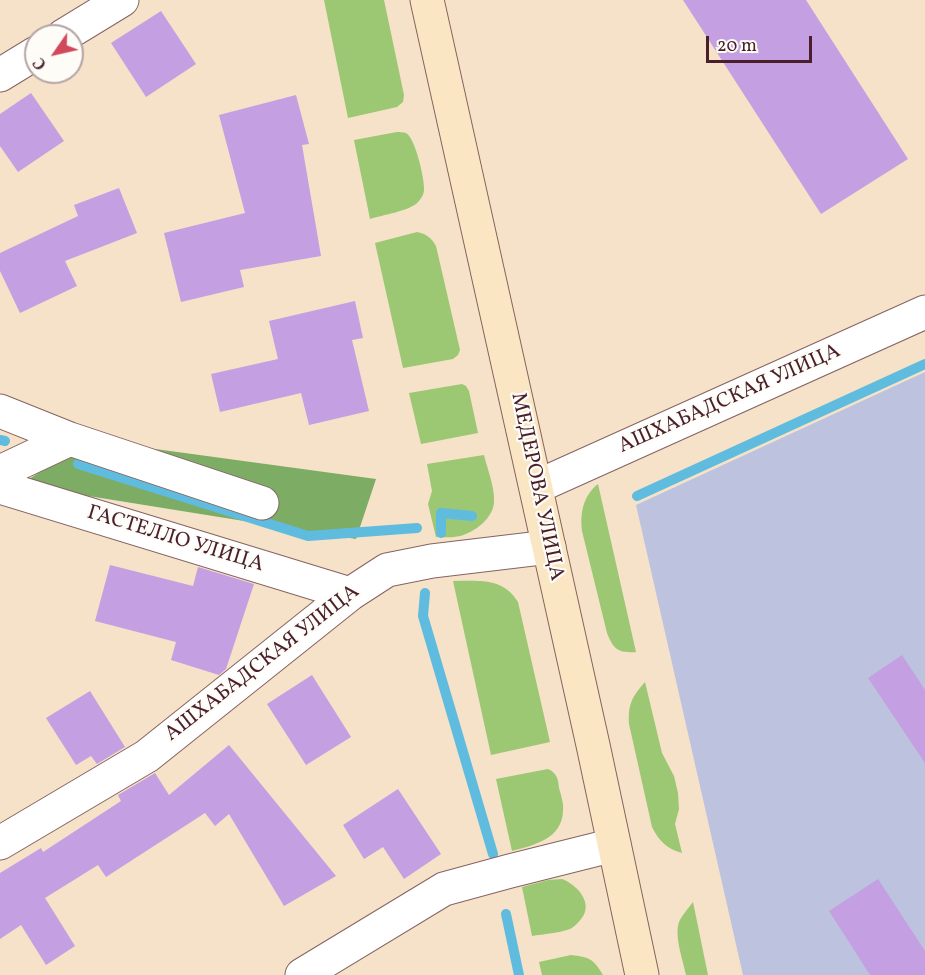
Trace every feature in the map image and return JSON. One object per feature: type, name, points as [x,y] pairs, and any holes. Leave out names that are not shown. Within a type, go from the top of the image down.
[{"type":"main road","name":"МЕДЕРОВА УЛИЦА","points":[[427,0],[642,975]]},
{"type":"street","points":[[83,24],[122,0]]},
{"type":"street","points":[[0,75],[24,60]]},
{"type":"street","name":"АШХАБАДСКАЯ УЛИЦА","points":[[536,487],[925,312]]},
{"type":"street","points":[[0,411],[70,439],[262,502]]},
{"type":"street","points":[[0,472],[70,439]]},
{"type":"street","name":"ГАСТЕЛЛО УЛИЦА","points":[[0,487],[350,594]]},
{"type":"street","name":"АШХАБАДСКАЯ УЛИЦА","points":[[0,843],[147,756],[350,594],[387,570],[432,561],[549,547]]},
{"type":"street","points":[[303,975],[444,889],[614,845]]},
{"type":"shaded area","points":[[925,372],[925,975],[743,975],[636,505]]},
{"type":"green space","points":[[324,0],[384,0],[404,95],[403,102],[397,107],[348,118]]},
{"type":"green space","points":[[397,132],[406,133],[413,142],[421,169],[423,193],[418,202],[409,208],[370,219],[354,140]]},
{"type":"green space","points":[[417,232],[428,236],[436,246],[460,350],[453,359],[403,368],[375,243]]},
{"type":"green space","points":[[462,384],[469,391],[478,433],[421,444],[409,393]]},
{"type":"green space","points":[[89,440],[376,479],[356,539],[20,485]]},
{"type":"green space","points":[[484,455],[494,496],[491,513],[483,523],[466,534],[436,537],[428,504],[432,491],[427,464]]},
{"type":"green space","points":[[598,484],[636,652],[617,649],[607,633],[582,531],[586,499]]},
{"type":"green space","points":[[453,581],[481,581],[497,584],[512,594],[518,602],[550,742],[491,755]]},
{"type":"green space","points":[[645,682],[662,753],[674,776],[678,793],[679,809],[675,824],[682,853],[664,844],[652,827],[629,724],[632,701]]},
{"type":"green space","points":[[548,769],[555,774],[563,805],[558,828],[538,843],[512,851],[496,779]]},
{"type":"green space","points":[[562,879],[578,890],[585,901],[585,913],[570,929],[532,936],[522,887]]},
{"type":"green space","points":[[693,902],[708,975],[686,975],[679,948],[679,922]]},
{"type":"green space","points":[[571,955],[590,960],[597,965],[603,975],[542,975],[539,962]]},
{"type":"building","points":[[683,0],[806,0],[908,159],[821,214]]},
{"type":"building","points":[[161,11],[196,64],[146,97],[111,43]]},
{"type":"building","points":[[31,93],[64,141],[18,172],[0,146],[0,114]]},
{"type":"building","points":[[296,95],[309,144],[302,145],[321,256],[240,270],[244,287],[181,302],[164,233],[245,213],[219,115]]},
{"type":"building","points":[[119,188],[137,233],[65,261],[77,286],[20,313],[0,271],[0,253],[78,216],[74,205]]},
{"type":"building","points":[[355,301],[363,338],[352,340],[369,411],[309,425],[301,393],[220,412],[211,374],[278,359],[269,321]]},
{"type":"building","points":[[110,565],[193,586],[198,567],[254,584],[226,669],[219,675],[171,660],[176,642],[95,621]]},
{"type":"building","points":[[902,655],[925,690],[925,763],[868,678]]},
{"type":"building","points":[[312,675],[351,737],[306,765],[267,704]]},
{"type":"building","points":[[90,691],[125,747],[97,764],[91,756],[76,765],[46,718]]},
{"type":"building","points":[[229,745],[336,876],[284,906],[229,814],[215,826],[205,813],[106,877],[98,865],[45,898],[75,946],[46,965],[21,925],[0,939],[0,873],[41,848],[43,852],[121,801],[118,795],[155,773],[169,795]]},
{"type":"building","points":[[398,789],[441,854],[404,879],[383,847],[364,859],[343,825]]},
{"type":"building","points":[[878,879],[925,951],[925,975],[870,975],[829,911]]},
{"type":"waterway","points":[[637,496],[925,364]]},
{"type":"waterway","points":[[0,440],[5,441]]},
{"type":"waterway","points":[[78,464],[308,536],[417,528]]},
{"type":"waterway","points":[[441,533],[441,513],[472,516]]},
{"type":"waterway","points":[[425,593],[423,616],[493,854]]},
{"type":"waterway","points":[[506,914],[519,975]]}]
